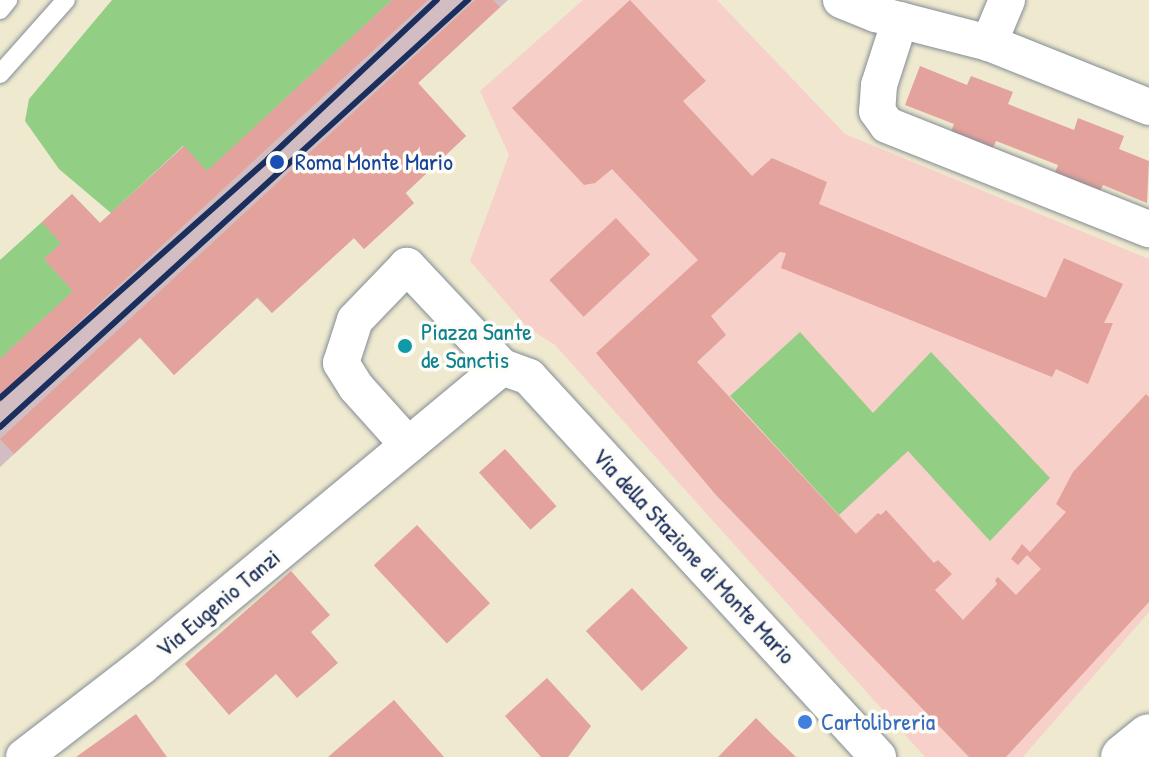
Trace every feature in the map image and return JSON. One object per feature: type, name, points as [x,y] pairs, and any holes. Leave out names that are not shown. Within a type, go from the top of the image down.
[{"type":"main road","points":[[1123,757],[1149,736]]},
{"type":"street","points":[[841,0],[900,20],[989,43],[1149,107]]},
{"type":"street","points":[[989,43],[1007,0]]},
{"type":"street","points":[[900,20],[879,85],[877,111],[887,125],[1149,229]]},
{"type":"street","points":[[407,266],[502,367],[408,445],[356,387],[341,363],[355,320],[407,266]]},
{"type":"street","name":"Via della Stazione di Monte Mario","points":[[502,367],[529,377],[878,757]]},
{"type":"street","name":"Via Eugenio Tanzi","points":[[24,757],[141,667],[408,445]]},
{"type":"lane","points":[[0,10],[8,0]]},
{"type":"lane","points":[[0,74],[66,0]]},
{"type":"shaded area","points":[[392,0],[508,0],[418,83],[466,136],[406,193],[414,203],[364,249],[354,238],[272,313],[257,298],[174,375],[140,338],[0,467],[0,359],[44,259],[42,222],[72,194],[100,223],[184,146],[207,170]]},
{"type":"shaded area","points":[[583,0],[717,0],[845,134],[1149,259],[1149,612],[1023,757],[925,757],[555,345],[527,327],[470,261],[509,155],[480,91]]},
{"type":"green space","points":[[112,0],[392,0],[207,171],[183,146],[111,213],[59,169],[25,121],[29,99]]},
{"type":"green space","points":[[42,222],[61,243],[44,259],[73,291],[0,359],[0,260]]},
{"type":"green space","points":[[800,332],[873,413],[931,352],[1050,478],[990,541],[908,451],[839,515],[730,396]]},
{"type":"building","points":[[392,0],[428,0],[0,395],[0,359],[73,291],[44,259],[61,243],[42,222],[72,194],[100,223],[184,146],[207,171]]},
{"type":"building","points":[[475,0],[493,0],[500,7],[418,83],[466,136],[405,193],[414,203],[364,249],[354,238],[272,313],[258,297],[174,375],[140,337],[14,454],[0,439]]},
{"type":"building","points":[[630,0],[706,81],[683,101],[752,176],[772,158],[827,182],[819,204],[1046,298],[1064,258],[1123,284],[1104,323],[1113,323],[1088,384],[1056,369],[1052,377],[781,268],[786,253],[780,252],[711,316],[726,335],[697,362],[856,534],[878,513],[881,515],[886,510],[934,563],[938,560],[952,574],[935,590],[963,620],[997,584],[995,580],[998,577],[1016,595],[1041,569],[1027,555],[1018,565],[1011,559],[1022,544],[1030,552],[1066,512],[1056,504],[1073,472],[1146,394],[1149,397],[1149,602],[1006,757],[969,757],[716,495],[596,353],[698,260],[612,169],[595,183],[584,185],[512,108]]},
{"type":"building","points":[[920,66],[967,85],[971,76],[1013,92],[1008,104],[1074,130],[1078,118],[1124,136],[1119,149],[1149,161],[1147,203],[1103,185],[1099,194],[1053,177],[1058,165],[996,141],[992,150],[950,134],[954,124],[905,105]]},
{"type":"building","points":[[616,218],[650,255],[584,317],[549,280]]},
{"type":"building","points":[[505,449],[557,506],[531,530],[479,472]]},
{"type":"building","points":[[417,525],[490,603],[447,643],[374,565]]},
{"type":"building","points":[[291,571],[330,615],[311,632],[338,663],[297,698],[276,674],[229,715],[185,664]]},
{"type":"building","points":[[632,588],[688,648],[642,691],[586,631]]},
{"type":"building","points":[[547,678],[591,726],[568,757],[541,757],[505,716]]},
{"type":"building","points":[[394,700],[444,757],[328,757]]},
{"type":"building","points":[[136,714],[167,757],[76,757]]},
{"type":"building","points":[[756,718],[775,737],[796,757],[718,757]]},
{"type":"railway","points":[[0,398],[268,159],[437,0]]},
{"type":"railway","points":[[0,427],[468,0]]},
{"type":"place","name":"Roma Monte Mario","points":[[277,162]]},
{"type":"place","name":"Piazza Sante de Sanctis","points":[[405,346]]},
{"type":"place","name":"Cartolibreria","points":[[805,722]]}]
